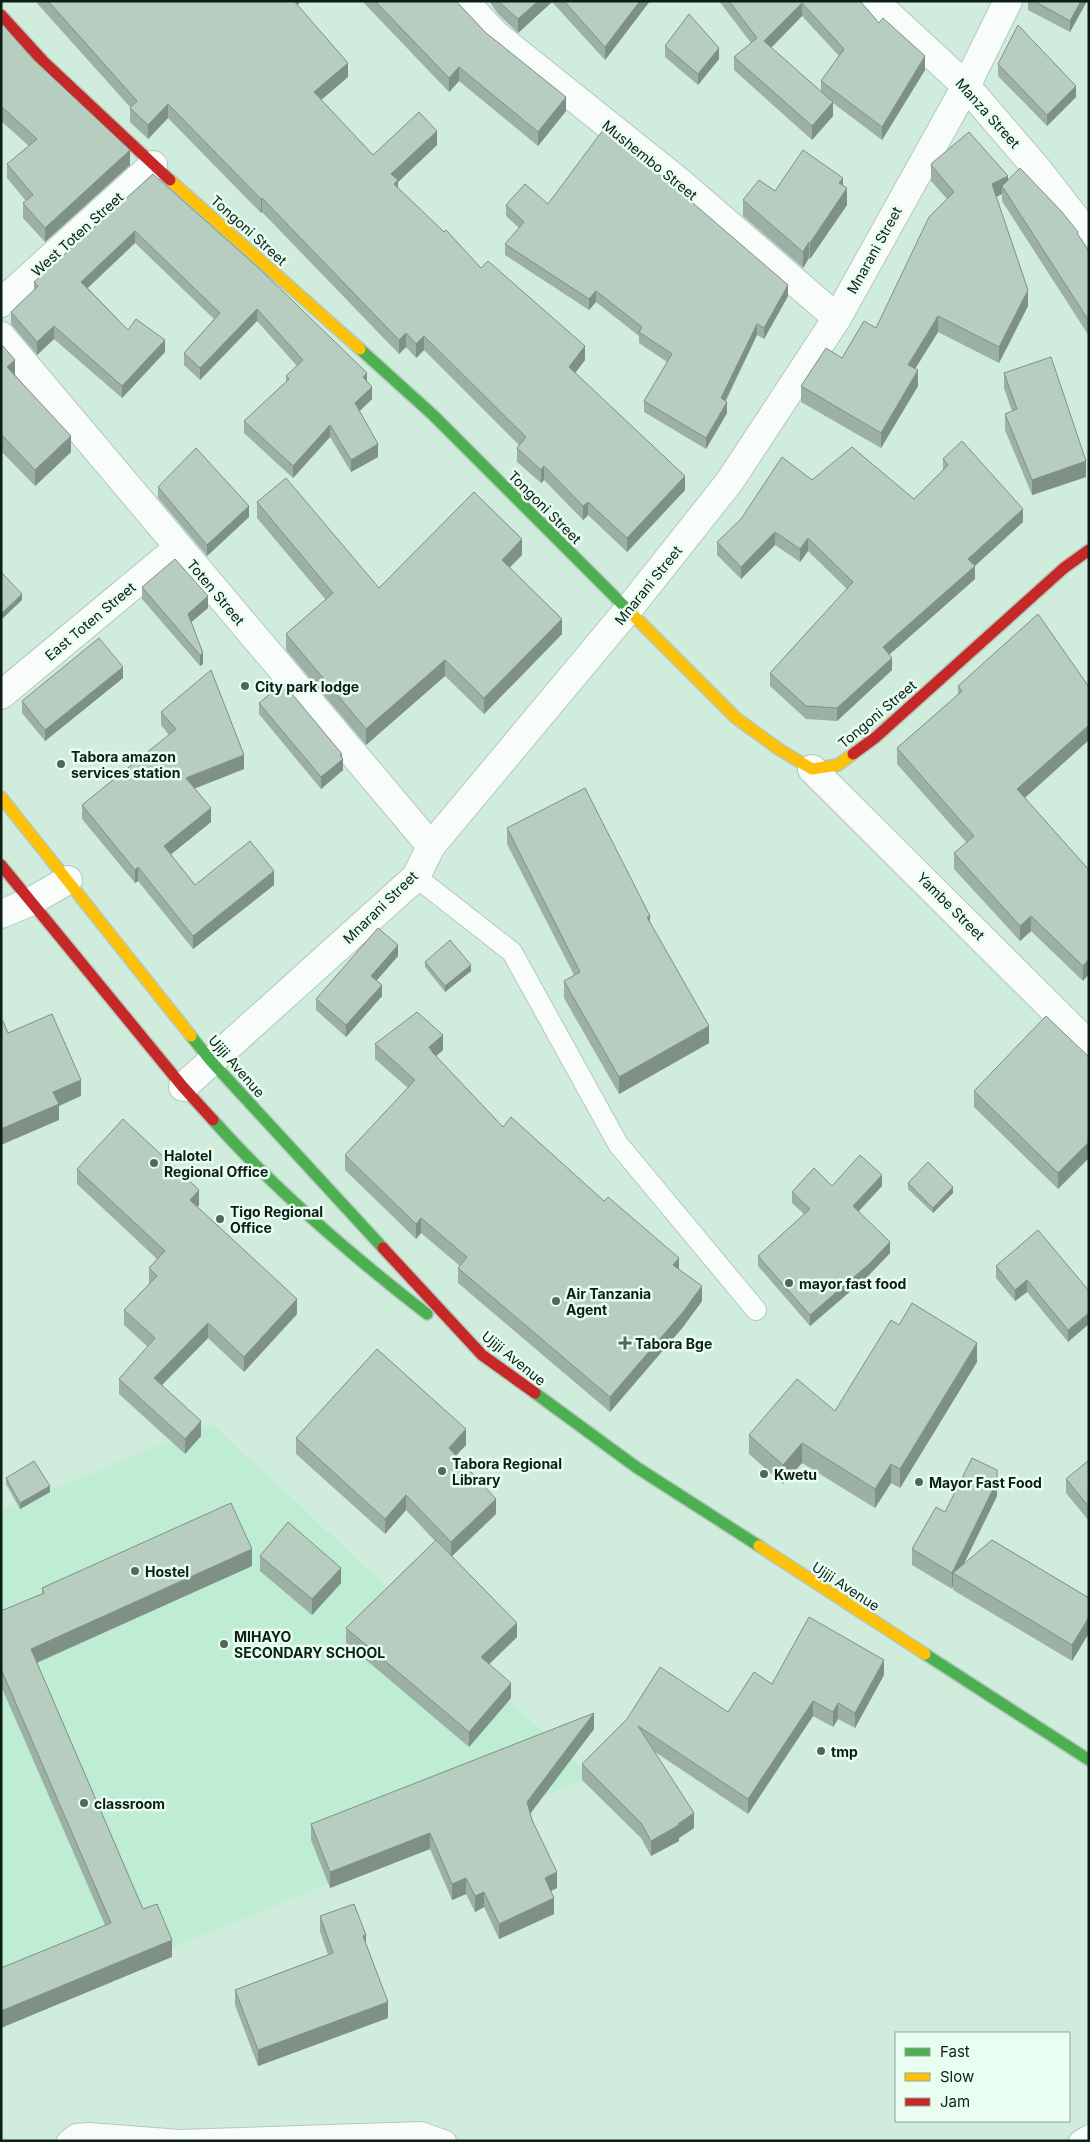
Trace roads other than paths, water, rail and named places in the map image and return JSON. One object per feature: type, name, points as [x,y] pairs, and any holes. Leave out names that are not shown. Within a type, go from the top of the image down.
[{"type":"main road","name":"Tongoni Street","points":[[1,15],[44,62],[154,164],[433,415],[736,718],[780,750],[812,769],[838,765],[876,737],[1064,568],[1089,550]]},
{"type":"main road","name":"Ujiji Avenue","points":[[1,797],[212,1061],[482,1355],[636,1467],[1089,1760]]},
{"type":"main road","points":[[1,865],[183,1087],[268,1179],[370,1270],[482,1355]]},
{"type":"street","name":"Mushembo Street","points":[[464,1],[496,36],[682,184],[837,318]]},
{"type":"street","name":"Manza Street","points":[[874,1],[966,86],[1039,171],[1089,236]]},
{"type":"street","name":"Mnarani Street","points":[[183,1087],[416,877],[432,846],[627,611],[730,481],[837,318],[966,86],[1008,1]]},
{"type":"street","name":"West Toten Street","points":[[1,303],[154,164]]},
{"type":"street","name":"Toten Street","points":[[1,336],[178,548],[432,846]]},
{"type":"street","name":"East Toten Street","points":[[1,695],[178,548]]},
{"type":"street","name":"Yambe Street","points":[[812,769],[1089,1045]]},
{"type":"street","points":[[1,914],[30,902],[68,880]]},
{"type":"lane","points":[[416,877],[512,952],[618,1144],[756,1310]]},
{"type":"lane","points":[[67,2141],[76,2134],[90,2133],[180,2140],[421,2132],[446,2141]]},
{"type":"lane","points":[[1079,2141],[1089,2135]]},
{"type":"place","name":"City park lodge","points":[[245,686]]},
{"type":"place","name":"Tabora amazon services station","points":[[61,764]]},
{"type":"place","name":"Halotel Regional Office","points":[[154,1163]]},
{"type":"place","name":"Tigo Regional Office","points":[[220,1219]]},
{"type":"place","name":"mayor fast food","points":[[789,1283]]},
{"type":"place","name":"Air Tanzania Agent","points":[[556,1301]]},
{"type":"place","name":"Tabora Bge","points":[[625,1343]]},
{"type":"place","name":"Tabora Regional Library","points":[[442,1471]]},
{"type":"place","name":"Kwetu","points":[[764,1474]]},
{"type":"place","name":"Mayor Fast Food","points":[[919,1482]]},
{"type":"place","name":"Hostel","points":[[135,1571]]},
{"type":"place","name":"MIHAYO SECONDARY SCHOOL","points":[[224,1644]]},
{"type":"place","name":"tmp","points":[[821,1751]]},
{"type":"place","name":"classroom","points":[[84,1803]]}]
